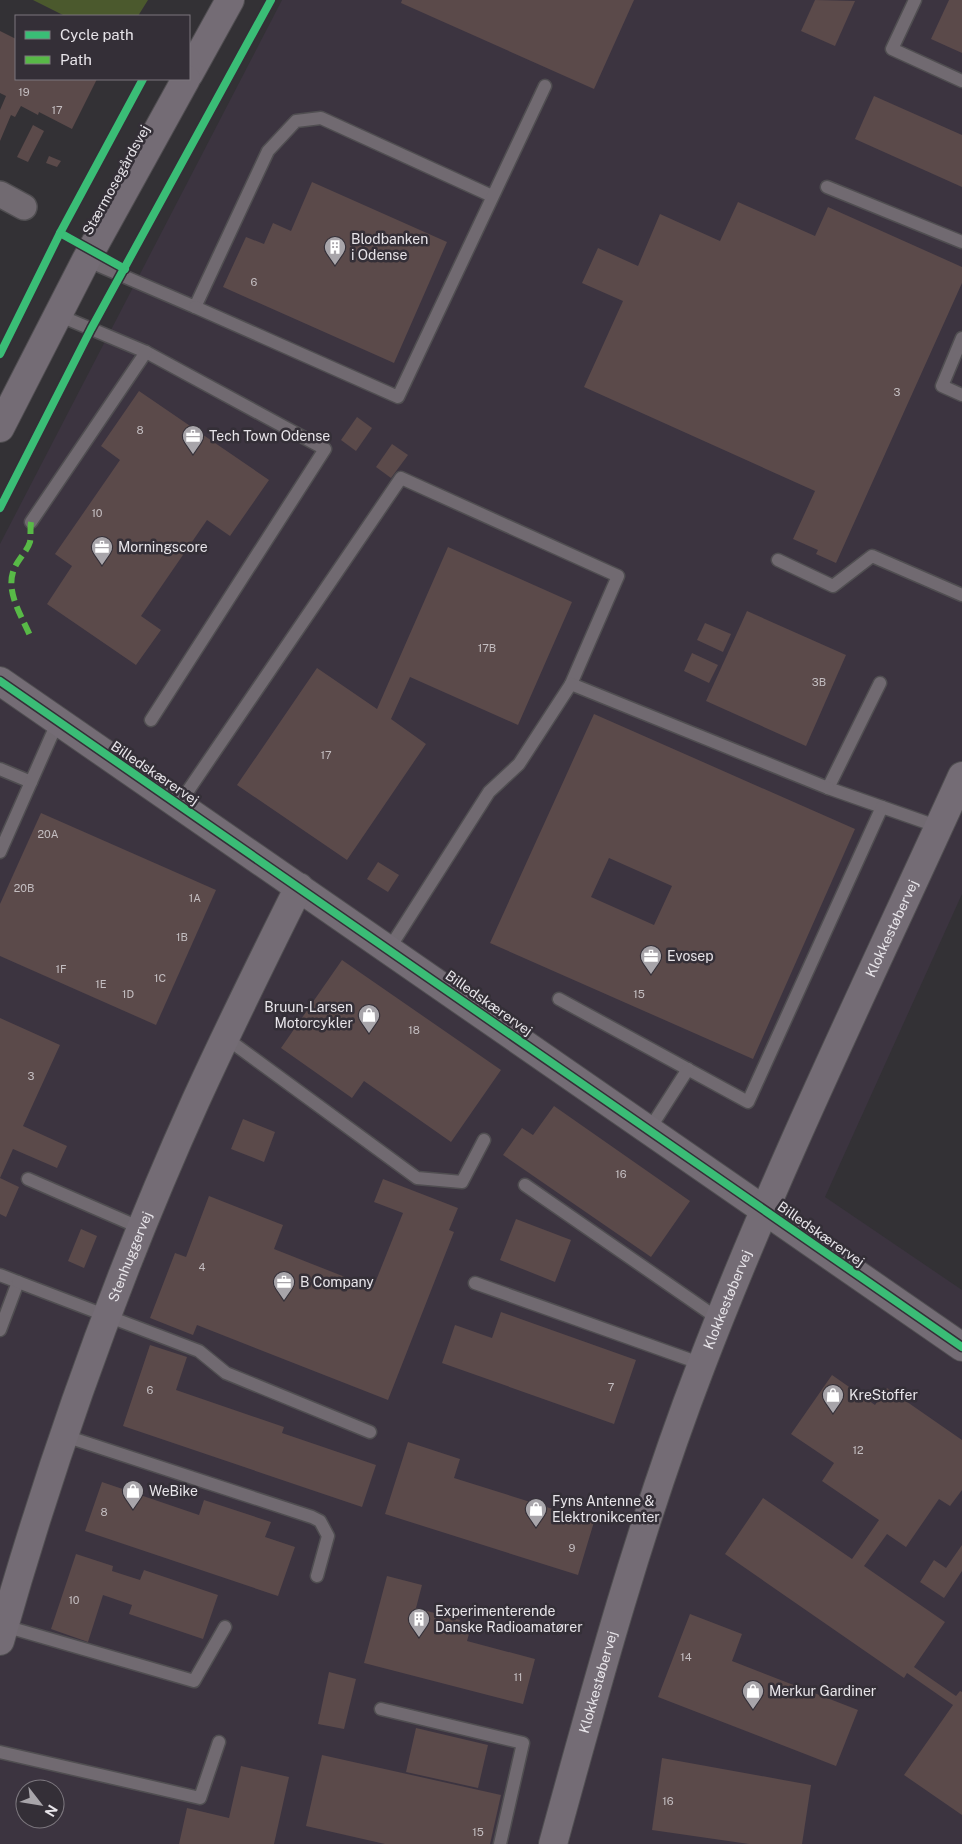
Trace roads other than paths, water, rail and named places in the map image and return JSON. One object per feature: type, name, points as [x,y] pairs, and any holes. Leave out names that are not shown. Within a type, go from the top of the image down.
[{"type":"street","points":[[190,72],[230,0]]},
{"type":"street","name":"Stærmosegårdsvej","points":[[0,428],[86,260],[185,80]]},
{"type":"street","points":[[0,194],[24,207]]},
{"type":"street","name":"Billedskærervej","points":[[0,681],[299,886],[962,1347]]},
{"type":"street","name":"Klokkestøbervej","points":[[553,1844],[606,1651],[654,1498],[702,1364],[764,1210],[962,776]]},
{"type":"street","name":"Stenhuggervej","points":[[1,1631],[35,1522],[107,1317],[196,1101],[299,886]]},
{"type":"lane","points":[[914,0],[892,49],[962,81]]},
{"type":"lane","points":[[86,260],[398,397],[545,86]]},
{"type":"lane","points":[[195,307],[268,151],[296,120],[321,118],[492,196]]},
{"type":"lane","points":[[828,187],[962,242]]},
{"type":"lane","points":[[58,315],[146,352],[325,449],[150,720]]},
{"type":"lane","points":[[962,338],[942,386],[962,395]]},
{"type":"lane","points":[[30,522],[146,352]]},
{"type":"lane","points":[[179,804],[401,478],[618,576],[571,684],[519,764],[489,792],[389,949]]},
{"type":"lane","points":[[778,560],[833,586],[872,556],[962,595]]},
{"type":"lane","points":[[828,788],[880,683]]},
{"type":"lane","points":[[571,684],[828,788],[939,827]]},
{"type":"lane","points":[[0,852],[58,721]]},
{"type":"lane","points":[[0,769],[31,782]]},
{"type":"lane","points":[[559,998],[748,1102],[882,807]]},
{"type":"lane","points":[[226,1038],[417,1178],[462,1182],[484,1140]]},
{"type":"lane","points":[[649,1130],[688,1069]]},
{"type":"lane","points":[[28,1179],[143,1229]]},
{"type":"lane","points":[[525,1185],[720,1320]]},
{"type":"lane","points":[[0,1275],[199,1351],[226,1372],[370,1432]]},
{"type":"lane","points":[[0,1330],[18,1282]]},
{"type":"lane","points":[[475,1283],[702,1364]]},
{"type":"lane","points":[[65,1436],[320,1521],[328,1536],[317,1576]]},
{"type":"lane","points":[[1,1631],[194,1681],[225,1627]]},
{"type":"lane","points":[[381,1709],[524,1743],[500,1844]]},
{"type":"lane","points":[[0,1752],[200,1798],[219,1742]]},
{"type":"place","name":"Blodbanken i Odense","points":[[335,266]]},
{"type":"place","name":"Tech Town Odense","points":[[193,455]]},
{"type":"place","name":"Morningscore","points":[[102,566]]},
{"type":"place","name":"Evosep","points":[[651,975]]},
{"type":"place","name":"Bruun-Larsen Motorcykler","points":[[369,1034]]},
{"type":"place","name":"B Company","points":[[284,1301]]},
{"type":"place","name":"KreStoffer","points":[[833,1414]]},
{"type":"place","name":"WeBike","points":[[133,1510]]},
{"type":"place","name":"Fyns Antenne & Elektronikcenter","points":[[536,1528]]},
{"type":"place","name":"Experimenterende Danske Radioamatører","points":[[419,1638]]},
{"type":"place","name":"Merkur Gardiner","points":[[753,1710]]}]
